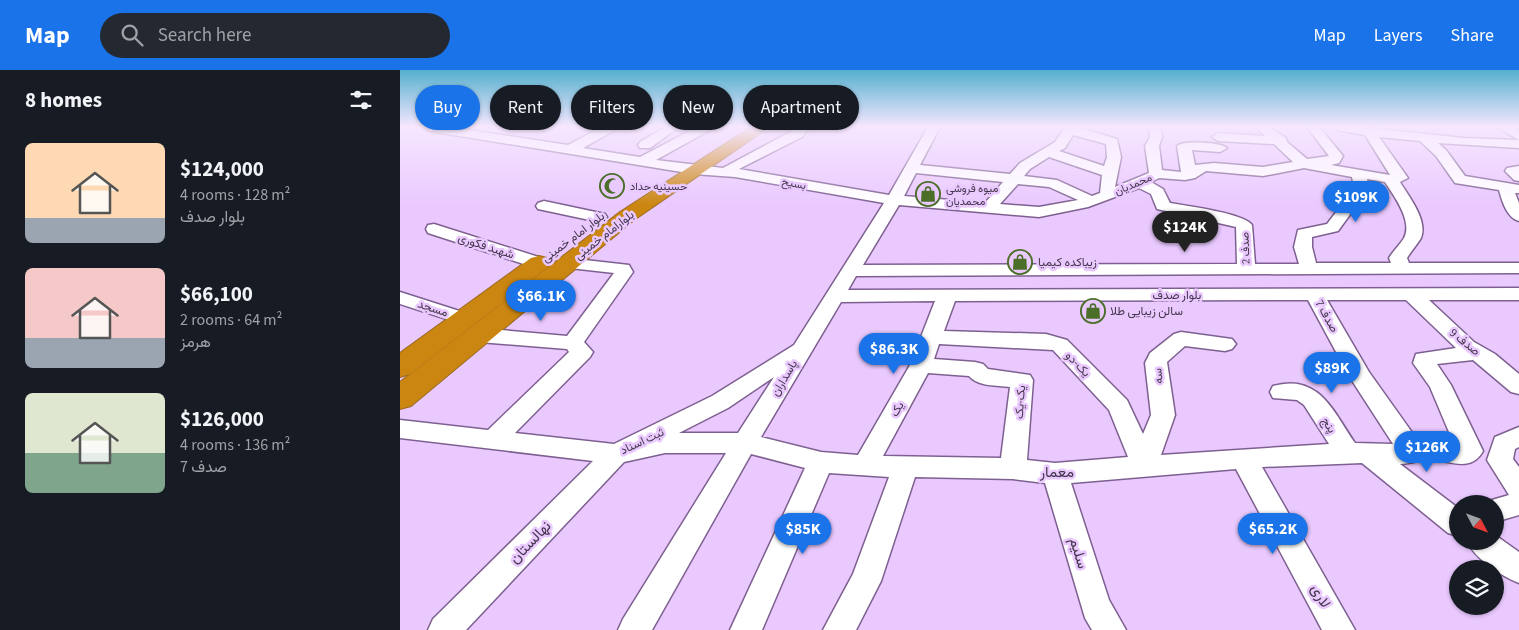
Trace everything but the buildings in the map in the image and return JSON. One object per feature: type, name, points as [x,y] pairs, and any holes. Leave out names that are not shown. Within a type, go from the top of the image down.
[{"type":"highway","points":[[686,168],[706,153]]},
{"type":"highway","points":[[686,168],[718,153]]},
{"type":"highway","name":"بلوار امام خمینی","points":[[400,367],[472,327],[539,263],[599,217],[686,168]]},
{"type":"highway","name":"بلوارامام خمینی","points":[[400,398],[472,327],[567,263],[686,168]]},
{"type":"street","name":"بسیح","points":[[596,153],[686,168],[732,171],[894,200]]},
{"type":"street","points":[[626,158],[633,153]]},
{"type":"street","points":[[644,160],[657,153]]},
{"type":"street","points":[[723,153],[721,156],[722,162],[732,171],[764,153]]},
{"type":"street","name":"پاسداران","points":[[634,630],[744,443],[894,200],[919,153]]},
{"type":"street","points":[[988,209],[1025,166],[1045,153]]},
{"type":"street","points":[[1051,153],[1102,168],[1110,173]]},
{"type":"street","points":[[1107,195],[1113,153]]},
{"type":"street","points":[[1153,153],[1156,175]]},
{"type":"street","points":[[1185,153],[1190,175]]},
{"type":"street","points":[[1224,153],[1229,169]]},
{"type":"street","points":[[1293,153],[1304,164],[1336,158],[1333,153]]},
{"type":"street","points":[[1384,153],[1401,176],[1390,179],[1413,216],[1415,230],[1398,258],[1401,267]]},
{"type":"street","points":[[1441,153],[1460,180],[1512,188],[1510,201],[1519,216]]},
{"type":"street","points":[[1476,153],[1480,157]]},
{"type":"street","name":"محمدیان","points":[[894,200],[988,209],[1046,212],[1107,195],[1141,183],[1156,175],[1190,175],[1202,167],[1273,171],[1293,164],[1304,164],[1390,179]]},
{"type":"street","points":[[911,168],[1052,183],[1089,200]]},
{"type":"street","points":[[1519,170],[1512,170],[1519,177]]},
{"type":"street","points":[[1309,270],[1303,247],[1304,234],[1332,228],[1352,201],[1364,200],[1359,174]]},
{"type":"street","points":[[954,206],[979,175]]},
{"type":"street","name":"صدف 2","points":[[1141,183],[1158,192],[1163,206],[1235,221],[1244,225],[1246,270]]},
{"type":"street","points":[[544,206],[599,217]]},
{"type":"street","name":"شهید فکوری","points":[[434,229],[539,263]]},
{"type":"street","points":[[495,438],[578,348],[624,272],[623,269],[567,263]]},
{"type":"street","name":"بلوار صدف","points":[[850,271],[1309,270],[1401,267],[1519,268]]},
{"type":"street","points":[[883,296],[884,289],[892,280],[917,270]]},
{"type":"street","name":"صدف 7","points":[[1314,294],[1360,376],[1409,447]]},
{"type":"street","name":"بلوار صدف","points":[[834,296],[1519,294]]},
{"type":"street","name":"صدف 9","points":[[1412,295],[1467,347],[1519,386]]},
{"type":"street","name":"یک","points":[[865,466],[921,365],[947,296]]},
{"type":"street","name":"مسجد","points":[[400,298],[472,327],[578,348]]},
{"type":"street","name":"یک-دو","points":[[933,337],[1046,341],[1060,345],[1119,406],[1144,465]]},
{"type":"street","name":"سه","points":[[1144,465],[1164,415],[1156,376],[1158,358],[1181,338],[1225,344]]},
{"type":"street","name":"ثبت اسناد","points":[[400,428],[616,454],[720,402],[803,348]]},
{"type":"street","points":[[1359,454],[1412,454],[1409,447],[1468,454],[1470,451],[1450,404],[1440,385],[1424,363],[1424,359],[1477,353]]},
{"type":"street","name":"یک-یک","points":[[921,365],[975,369],[981,376],[1022,380],[1013,469]]},
{"type":"street","name":"پنج","points":[[1281,392],[1302,392],[1312,399],[1359,454],[1449,517]]},
{"type":"street","points":[[1519,436],[1504,444],[1500,460],[1519,488]]},
{"type":"street","name":"معمار","points":[[616,454],[665,443],[744,443],[821,462],[865,466],[1013,469],[1055,474],[1243,458],[1359,454]]},
{"type":"street","name":"نهالستان","points":[[444,630],[616,454]]},
{"type":"street","name":"لاری","points":[[1243,458],[1339,630]]},
{"type":"street","points":[[746,630],[821,462]]},
{"type":"street","points":[[839,630],[866,581],[906,467]]},
{"type":"street","name":"سلیم","points":[[1055,474],[1096,607],[1110,630]]},
{"type":"street","points":[[1504,508],[1519,504]]},
{"type":"street","points":[[1493,550],[1519,569]]},
{"type":"place","name":"حسینیه حداد","points":[[612,186]]},
{"type":"place","name":"میوه فروشی محمدیان","points":[[928,194]]},
{"type":"place","name":"زیباکده کیمیا","points":[[1020,262]]},
{"type":"place","name":"سالن زیبایی طلا","points":[[1093,311]]}]
